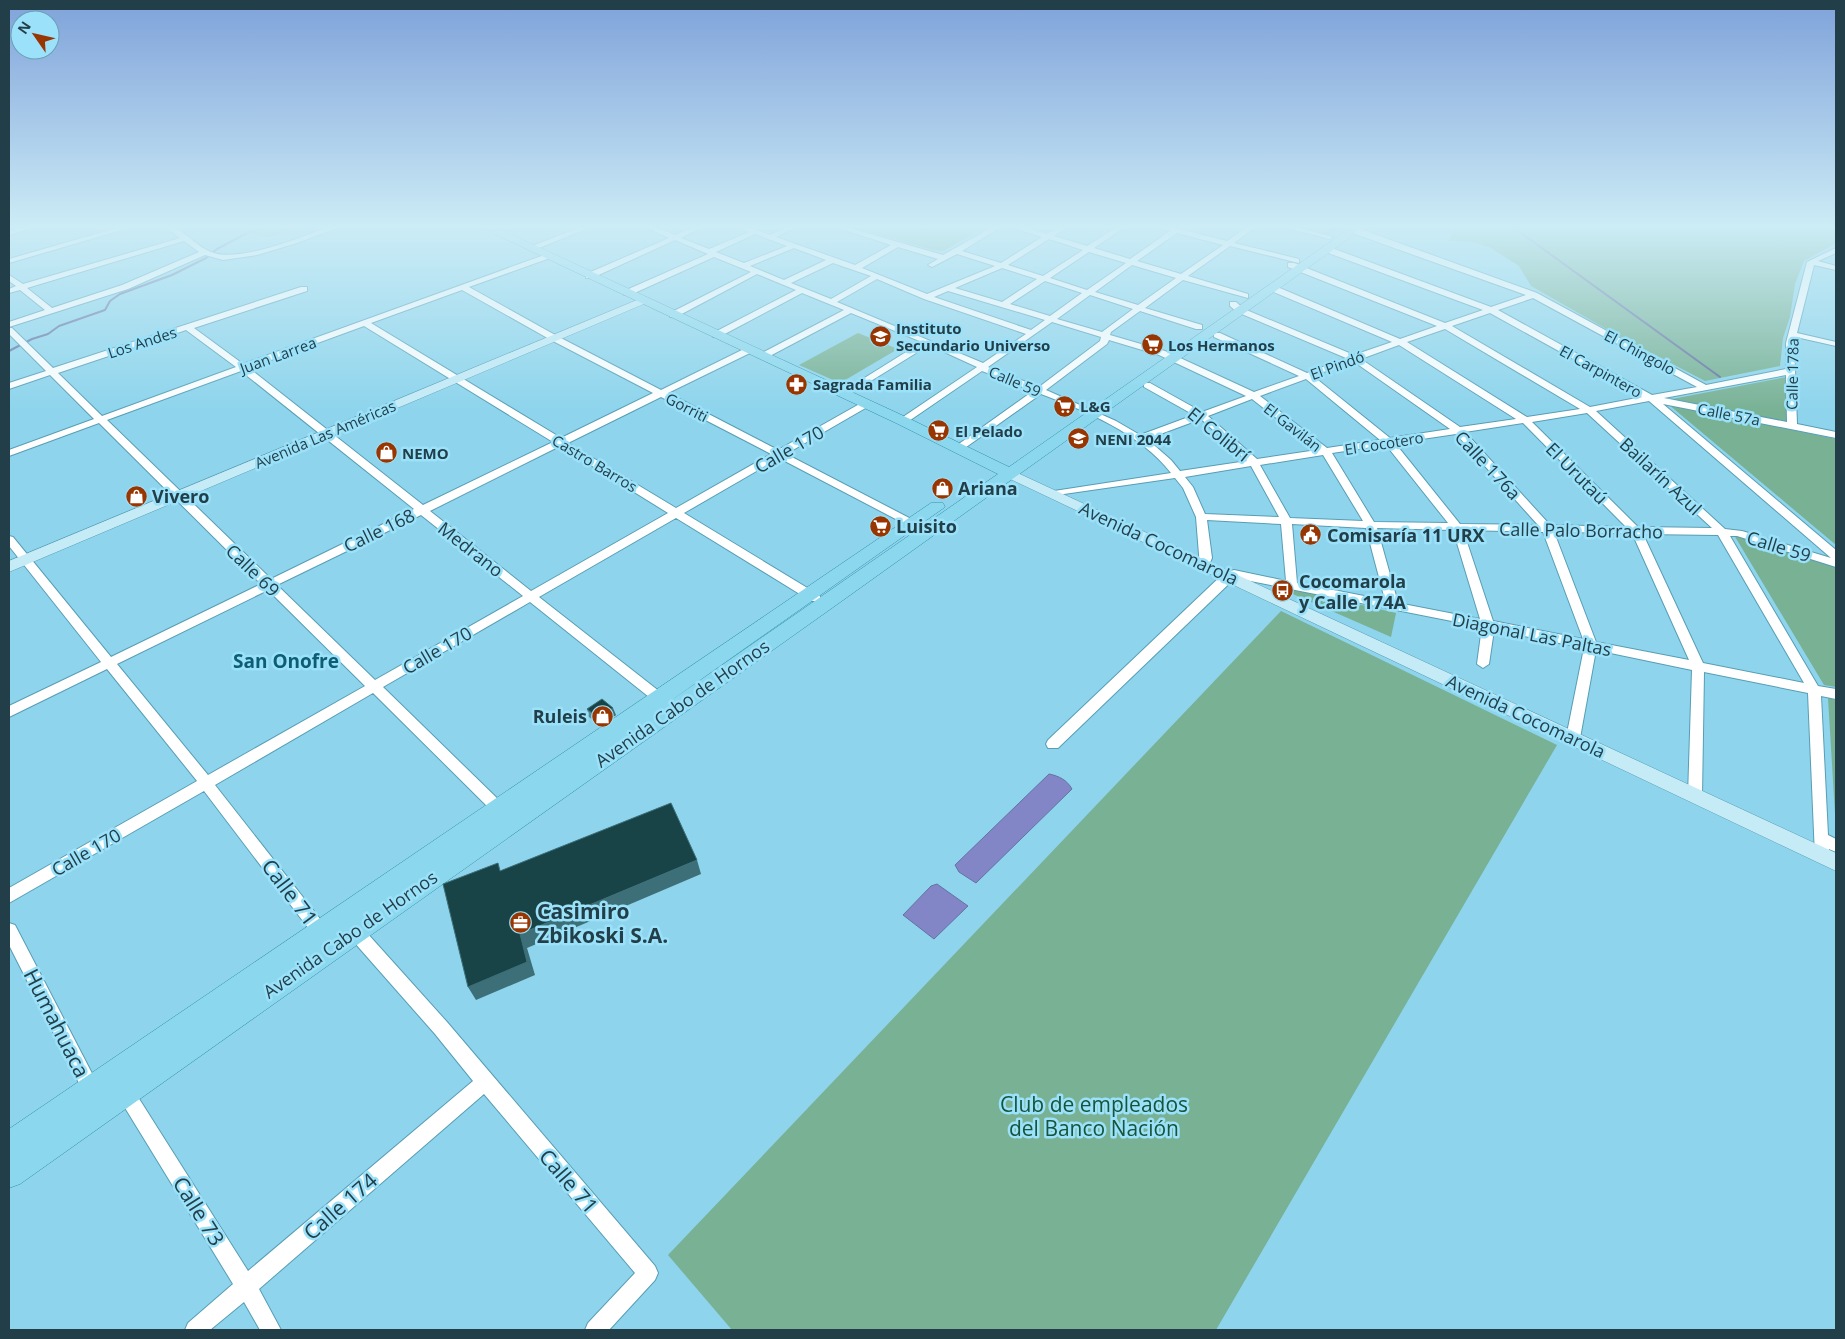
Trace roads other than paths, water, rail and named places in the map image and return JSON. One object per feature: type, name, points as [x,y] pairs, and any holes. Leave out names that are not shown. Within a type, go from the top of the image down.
[{"type":"main road","name":"Avenida Cocomarola","points":[[615,287],[903,421],[1695,796],[1829,851]]},
{"type":"main road","name":"Avenida Cabo de Hornos","points":[[9,1174],[355,931],[817,600],[1236,307],[1245,296],[1259,287]]},
{"type":"main road","name":"Avenida Cabo de Hornos","points":[[1168,355],[1199,327],[1272,288]]},
{"type":"main road","name":"Avenida Las Américas","points":[[9,567],[642,301]]},
{"type":"main road","name":"Avenida Cabo de Hornos","points":[[9,1146],[659,698],[817,600],[912,524],[1003,470]]},
{"type":"street","points":[[9,325],[126,287]]},
{"type":"street","name":"Juan Larrea","points":[[9,453],[461,287]]},
{"type":"street","name":"Gorriti","points":[[463,287],[554,338],[912,524]]},
{"type":"street","points":[[627,293],[639,287]]},
{"type":"street","points":[[673,314],[725,287]]},
{"type":"street","name":"Calle 59","points":[[796,287],[928,342],[988,371],[1088,411],[1141,438],[1180,475],[1201,517],[1206,558],[1204,564]]},
{"type":"street","points":[[831,302],[857,287]]},
{"type":"street","points":[[903,287],[927,298],[1032,333]]},
{"type":"street","points":[[1004,304],[1030,287]]},
{"type":"street","points":[[1071,287],[1199,327]]},
{"type":"street","points":[[903,421],[1097,287]]},
{"type":"street","points":[[959,448],[1104,342],[1107,332],[1170,287]]},
{"type":"street","points":[[1216,287],[1245,296]]},
{"type":"street","name":"Bailarín Azul","points":[[1352,287],[1447,326],[1588,410],[1722,532],[1814,690],[1829,851]]},
{"type":"street","name":"El Carpintero","points":[[1436,287],[1491,310],[1652,399],[1836,556]]},
{"type":"street","name":"El Chingolo","points":[[1513,287],[1534,295],[1706,388]]},
{"type":"street","name":"Calle 178a","points":[[1792,426],[1792,334],[1804,287]]},
{"type":"street","points":[[9,291],[21,288],[51,312]]},
{"type":"street","points":[[927,298],[948,288]]},
{"type":"street","name":"El Gavilán","points":[[948,288],[1168,355],[1254,396],[1326,452],[1371,525],[1393,607]]},
{"type":"street","name":"El Urutaú","points":[[1272,288],[1400,342],[1525,420],[1636,531],[1698,666],[1695,796]]},
{"type":"street","name":"Los Andes","points":[[9,386],[304,289]]},
{"type":"street","points":[[716,335],[802,290]]},
{"type":"street","name":"El Pindó","points":[[1141,438],[1354,358],[1534,295]]},
{"type":"street","name":"Calle 176a","points":[[1236,307],[1354,358],[1459,431],[1546,529],[1591,645]]},
{"type":"street","name":"Calle 168","points":[[9,712],[661,393],[756,353],[850,310]]},
{"type":"street","name":"Castro Barros","points":[[365,323],[677,512],[817,600]]},
{"type":"street","name":"Medrano","points":[[187,326],[243,368],[659,698]]},
{"type":"street","name":"Calle 69","points":[[9,330],[499,809]]},
{"type":"street","points":[[1792,334],[1836,344]]},
{"type":"street","points":[[1217,335],[1307,376],[1389,442],[1457,527],[1488,626],[1483,664]]},
{"type":"street","points":[[845,394],[928,342]]},
{"type":"street","name":"El Cocotero","points":[[1054,494],[1588,410],[1791,371]]},
{"type":"street","name":"El Colibrí","points":[[1148,385],[1203,416],[1254,462],[1286,521],[1292,587]]},
{"type":"street","name":"Calle 57a","points":[[1652,399],[1836,435]]},
{"type":"street","name":"Calle 170","points":[[9,896],[866,404]]},
{"type":"street","name":"Calle Palo Borracho","points":[[1201,517],[1371,525],[1722,532]]},
{"type":"street","name":"Calle 59","points":[[1722,532],[1738,533],[1836,563]]},
{"type":"street","name":"Calle 71","points":[[9,539],[110,662],[321,932],[347,922],[441,1028],[648,1273],[595,1330]]},
{"type":"street","name":"Diagonal Las Paltas","points":[[1228,576],[1234,574],[1836,694]]},
{"type":"street","points":[[1053,744],[1228,576]]},
{"type":"street","points":[[1573,738],[1591,645]]},
{"type":"street","name":"Humahuaca","points":[[9,930],[91,1088]]},
{"type":"street","name":"Calle 174","points":[[195,1330],[485,1082]]},
{"type":"street","name":"Calle 73","points":[[125,1092],[246,1286],[271,1330]]},
{"type":"water","points":[[1049,774],[1062,779],[1072,789],[976,883],[959,872],[955,865]]},
{"type":"water","points":[[937,884],[968,906],[934,939],[903,915],[931,886]]},
{"type":"waterway","points":[[9,351],[32,339],[48,334],[59,326],[105,310],[110,301],[120,294],[138,287]]},
{"type":"waterway","points":[[1596,287],[1720,377]]},
{"type":"place","name":"Instituto Secundario Universo","points":[[880,337]]},
{"type":"place","name":"Los Hermanos","points":[[1152,345]]},
{"type":"place","name":"Sagrada Familia","points":[[797,384]]},
{"type":"place","name":"L&G","points":[[1064,406]]},
{"type":"place","name":"El Pelado","points":[[939,431]]},
{"type":"place","name":"NENI 2044","points":[[1079,439]]},
{"type":"place","name":"NEMO","points":[[386,453]]},
{"type":"place","name":"Ariana","points":[[942,488]]},
{"type":"place","name":"Vivero","points":[[136,496]]},
{"type":"place","name":"Luisito","points":[[880,526]]},
{"type":"place","name":"Comisaría 11 URX","points":[[1311,535]]},
{"type":"place","name":"Cocomarola y Calle 174A","points":[[1283,591]]},
{"type":"place","name":"Ruleis","points":[[603,716]]},
{"type":"place","name":"Casimiro Zbikoski S.A.","points":[[521,923]]},
{"type":"district","name":"San Onofre","points":[[286,661]]},
{"type":"park label","name":"Club de empleados del Banco Nación","points":[[1094,1116]]}]
